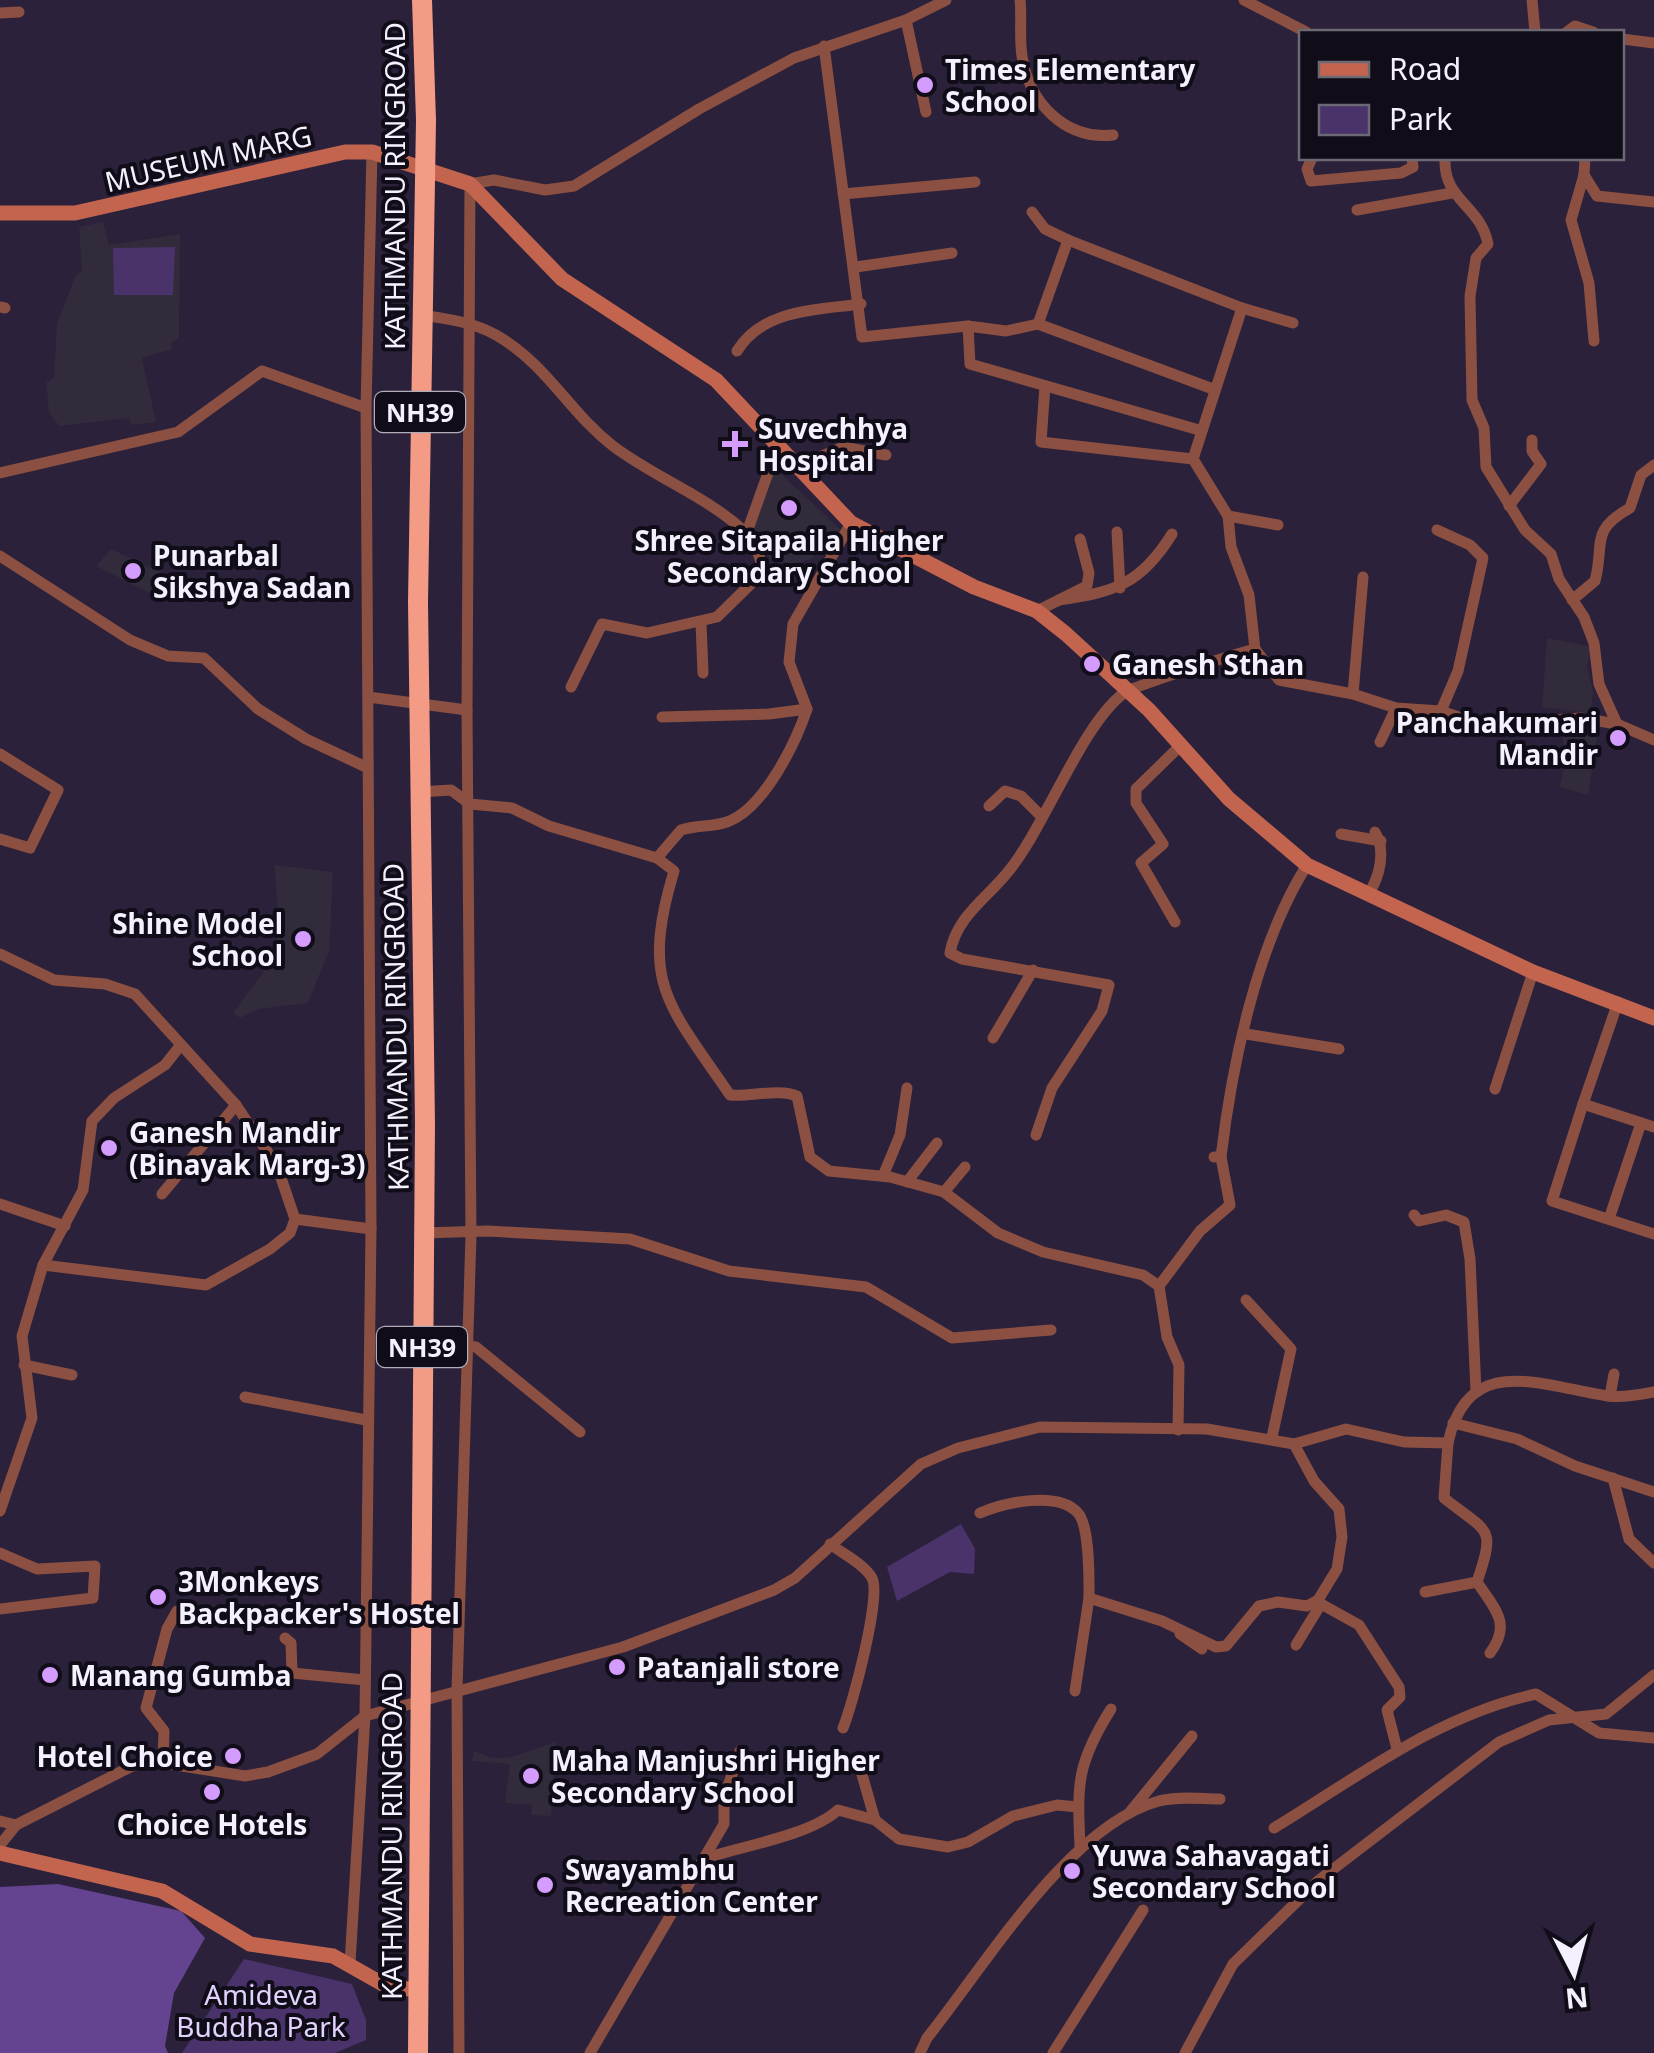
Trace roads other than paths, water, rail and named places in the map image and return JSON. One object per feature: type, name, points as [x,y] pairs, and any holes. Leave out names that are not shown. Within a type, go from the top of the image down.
[{"type":"highway","name":"KATHMANDU RINGROAD","points":[[418,2053],[423,1233],[420,314],[426,120],[422,0]]},
{"type":"main road","name":"MUSEUM MARG","points":[[0,213],[75,213],[345,152],[372,152],[470,184]]},
{"type":"main road","points":[[470,184],[562,279],[716,380],[851,523],[974,587],[1037,611],[1127,690],[1229,799],[1307,865],[1533,972],[1654,1018]]},
{"type":"main road","points":[[0,1853],[162,1891],[250,1944],[310,1950],[350,1963],[388,1987],[418,1990]]},
{"type":"street","points":[[460,2053],[457,1690],[471,1234],[467,710],[470,184],[494,180],[545,190],[574,186],[699,109],[824,46],[906,20],[922,5],[946,0]]},
{"type":"street","points":[[1020,0],[1022,58],[1046,112],[1062,125],[1113,134]]},
{"type":"street","points":[[1244,0],[1302,30]]},
{"type":"street","points":[[1532,0],[1535,30]]},
{"type":"street","points":[[0,13],[19,12]]},
{"type":"street","points":[[906,20],[926,112]]},
{"type":"street","points":[[1624,39],[1654,43]]},
{"type":"street","points":[[824,46],[861,304],[862,337],[968,326],[1006,331],[1038,324],[1213,389]]},
{"type":"street","points":[[350,1963],[365,1716],[371,1229],[366,408],[372,152]]},
{"type":"street","points":[[1311,160],[1307,169],[1311,181],[1401,173],[1413,168],[1412,160]]},
{"type":"street","points":[[1445,160],[1452,193],[1470,208],[1485,230],[1488,244],[1476,258],[1470,296],[1472,400],[1484,428],[1490,480],[1525,530],[1551,554],[1594,642],[1599,684],[1617,724]]},
{"type":"street","points":[[1585,160],[1571,220],[1590,283],[1594,341]]},
{"type":"street","points":[[1584,176],[1597,196],[1654,202]]},
{"type":"street","points":[[843,194],[975,182]]},
{"type":"street","points":[[1357,210],[1452,193]]},
{"type":"street","points":[[1032,212],[1044,229],[1068,240],[1242,308],[1293,322]]},
{"type":"street","points":[[1038,324],[1068,240]]},
{"type":"street","points":[[856,267],[952,253]]},
{"type":"street","points":[[737,351],[765,324],[790,313],[861,304]]},
{"type":"street","points":[[1242,308],[1199,430],[1193,459],[1228,516],[1230,548],[1249,595],[1255,649],[1279,680],[1353,694],[1396,708],[1441,711],[1482,725],[1581,718],[1617,724],[1654,740]]},
{"type":"street","points":[[420,314],[468,323],[537,362],[550,381],[614,446],[703,499],[746,532],[764,571],[718,617],[648,634],[602,624],[571,686]]},
{"type":"street","points":[[968,326],[970,364],[1199,430]]},
{"type":"street","points":[[0,473],[178,432],[262,371],[366,408]]},
{"type":"street","points":[[1045,386],[1041,442],[1193,459]]},
{"type":"street","points":[[1509,506],[1540,464],[1532,452],[1532,440]]},
{"type":"street","points":[[746,532],[778,445]]},
{"type":"street","points":[[796,466],[843,447],[886,455]]},
{"type":"street","points":[[1572,600],[1595,580],[1599,534],[1611,519],[1630,508],[1641,475],[1654,466]]},
{"type":"street","points":[[1228,516],[1278,525]]},
{"type":"street","points":[[657,858],[681,830],[726,823],[742,814],[793,752],[806,708],[789,662],[793,624],[851,523]]},
{"type":"street","points":[[1437,530],[1470,545],[1483,558],[1453,691],[1441,711]]},
{"type":"street","points":[[1117,532],[1120,588]]},
{"type":"street","points":[[1059,600],[1120,588],[1154,564],[1172,534]]},
{"type":"street","points":[[1037,611],[1087,586],[1090,572],[1080,539]]},
{"type":"street","points":[[0,556],[130,640],[168,656],[204,658],[258,708],[306,738],[368,768]]},
{"type":"street","points":[[1353,694],[1363,577]]},
{"type":"street","points":[[700,622],[703,674]]},
{"type":"street","points":[[1036,1134],[1052,1088],[1102,1011],[1109,986],[962,959],[950,953],[953,939],[973,908],[1008,873],[1104,716],[1127,690],[1255,649]]},
{"type":"street","points":[[368,696],[467,710]]},
{"type":"street","points":[[662,717],[769,714],[806,708]]},
{"type":"street","points":[[1380,742],[1396,708]]},
{"type":"street","points":[[1175,922],[1140,863],[1163,844],[1136,803],[1136,788],[1179,748]]},
{"type":"street","points":[[0,754],[58,790],[30,848],[0,839]]},
{"type":"street","points":[[419,792],[451,790],[470,804],[512,808],[548,826],[657,858],[674,870],[659,946],[662,988],[730,1094],[758,1098],[788,1092],[796,1096],[810,1157],[828,1171],[883,1176],[944,1192],[998,1233],[1043,1252],[1144,1275],[1159,1286],[1167,1337],[1179,1365],[1178,1430]]},
{"type":"street","points":[[988,806],[1006,791],[1022,796],[1042,817]]},
{"type":"street","points":[[1341,834],[1378,836],[1378,878],[1368,893]]},
{"type":"street","points":[[1159,1286],[1200,1231],[1230,1204],[1217,1157],[1228,1102],[1280,908],[1307,865]]},
{"type":"street","points":[[0,954],[54,980],[105,984],[135,994],[236,1105],[277,1166],[294,1219],[290,1233],[270,1249],[206,1285],[43,1266]]},
{"type":"street","points":[[993,1038],[1034,970]]},
{"type":"street","points":[[1495,1088],[1533,972]]},
{"type":"street","points":[[1618,1002],[1552,1202],[1654,1234]]},
{"type":"street","points":[[1246,1034],[1339,1049]]},
{"type":"street","points":[[0,1511],[32,1418],[22,1336],[43,1266],[90,1165],[92,1121],[114,1098],[165,1065],[180,1046]]},
{"type":"street","points":[[883,1176],[900,1135],[907,1088]]},
{"type":"street","points":[[1583,1104],[1648,1125],[1608,1219]]},
{"type":"street","points":[[162,1194],[236,1105]]},
{"type":"street","points":[[907,1182],[937,1143]]},
{"type":"street","points":[[944,1192],[965,1167]]},
{"type":"street","points":[[0,1204],[64,1226]]},
{"type":"street","points":[[1414,1215],[1419,1222],[1446,1215],[1464,1222],[1470,1259],[1476,1391],[1453,1423],[1444,1498],[1487,1532],[1490,1542],[1477,1582]]},
{"type":"street","points":[[294,1219],[371,1229]]},
{"type":"street","points":[[423,1233],[488,1231],[630,1238],[729,1271],[866,1287],[952,1338],[1051,1330]]},
{"type":"street","points":[[1246,1300],[1291,1349],[1272,1437]]},
{"type":"street","points":[[422,1339],[468,1342],[580,1432]]},
{"type":"street","points":[[24,1365],[72,1375]]},
{"type":"street","points":[[1610,1396],[1614,1374]]},
{"type":"street","points":[[1476,1391],[1528,1378],[1610,1396],[1654,1392]]},
{"type":"street","points":[[245,1396],[366,1420]]},
{"type":"street","points":[[1453,1423],[1517,1438],[1654,1492]]},
{"type":"street","points":[[0,1845],[16,1825],[78,1792],[97,1787],[132,1764],[163,1761],[245,1776],[268,1772],[317,1754],[365,1716],[623,1647],[774,1590],[795,1578],[922,1464],[958,1448],[1040,1427],[1178,1430],[1272,1437],[1294,1444],[1346,1428],[1404,1442],[1448,1443]]},
{"type":"street","points":[[1294,1444],[1314,1481],[1339,1509],[1342,1537],[1337,1569],[1296,1645]]},
{"type":"street","points":[[1613,1478],[1630,1540],[1654,1563]]},
{"type":"street","points":[[980,1513],[1002,1503],[1030,1502],[1056,1503],[1079,1514],[1089,1598],[1075,1691]]},
{"type":"street","points":[[830,1544],[868,1572],[876,1588],[859,1686],[842,1728]]},
{"type":"street","points":[[0,1553],[38,1569],[94,1566],[93,1598],[0,1609]]},
{"type":"street","points":[[1425,1592],[1477,1582]]},
{"type":"street","points":[[1477,1582],[1502,1620],[1502,1637],[1490,1653]]},
{"type":"street","points":[[1089,1598],[1162,1621],[1221,1647],[1233,1642],[1259,1606],[1278,1602],[1307,1606],[1320,1602],[1358,1625],[1399,1686],[1400,1697],[1387,1710],[1398,1749]]},
{"type":"street","points":[[163,1761],[164,1731],[146,1708],[168,1629],[177,1611]]},
{"type":"street","points":[[1162,1621],[1202,1648]]},
{"type":"street","points":[[285,1638],[291,1643],[292,1672],[364,1680]]},
{"type":"street","points":[[1184,2053],[1233,1964],[1319,1880],[1498,1742],[1526,1728],[1576,1716],[1606,1714],[1654,1676]]},
{"type":"street","points":[[1274,1828],[1342,1789],[1361,1771],[1398,1749],[1494,1703],[1536,1694],[1598,1733],[1654,1738]]},
{"type":"street","points":[[1080,1846],[1078,1807],[1085,1751],[1111,1709]]},
{"type":"street","points":[[1130,1812],[1192,1736]]},
{"type":"street","points":[[590,2053],[724,1824],[724,1798],[740,1752]]},
{"type":"street","points":[[859,1764],[874,1820]]},
{"type":"street","points":[[920,2053],[927,2038],[1080,1846],[1130,1812],[1162,1800],[1220,1799]]},
{"type":"street","points":[[706,1858],[786,1836],[828,1819],[838,1810],[874,1820],[899,1838],[948,1847],[968,1842],[1013,1816],[1056,1805],[1078,1807]]},
{"type":"street","points":[[0,1821],[16,1825]]},
{"type":"street","points":[[1053,2053],[1143,1910]]},
{"type":"place","name":"Times Elementary School","points":[[925,85]]},
{"type":"place","name":"Suvechhya Hospital","points":[[735,444]]},
{"type":"place","name":"Shree Sitapaila Higher Secondary School","points":[[789,508]]},
{"type":"place","name":"Punarbal Sikshya Sadan","points":[[133,571]]},
{"type":"place","name":"Ganesh Sthan","points":[[1092,664]]},
{"type":"place","name":"Panchakumari Mandir","points":[[1618,738]]},
{"type":"place","name":"Shine Model School","points":[[303,939]]},
{"type":"place","name":"Ganesh Mandir (Binayak Marg-3)","points":[[109,1148]]},
{"type":"place","name":"3Monkeys Backpacker's Hostel","points":[[158,1597]]},
{"type":"place","name":"Patanjali store","points":[[617,1667]]},
{"type":"place","name":"Manang Gumba","points":[[50,1675]]},
{"type":"place","name":"Hotel Choice","points":[[233,1756]]},
{"type":"place","name":"Maha Manjushri Higher Secondary School","points":[[531,1776]]},
{"type":"place","name":"Choice Hotels","points":[[212,1792]]},
{"type":"place","name":"Yuwa Sahavagati Secondary School","points":[[1072,1871]]},
{"type":"place","name":"Swayambhu Recreation Center","points":[[545,1885]]},
{"type":"park label","name":"Amideva Buddha Park","points":[[261,2010]]}]
